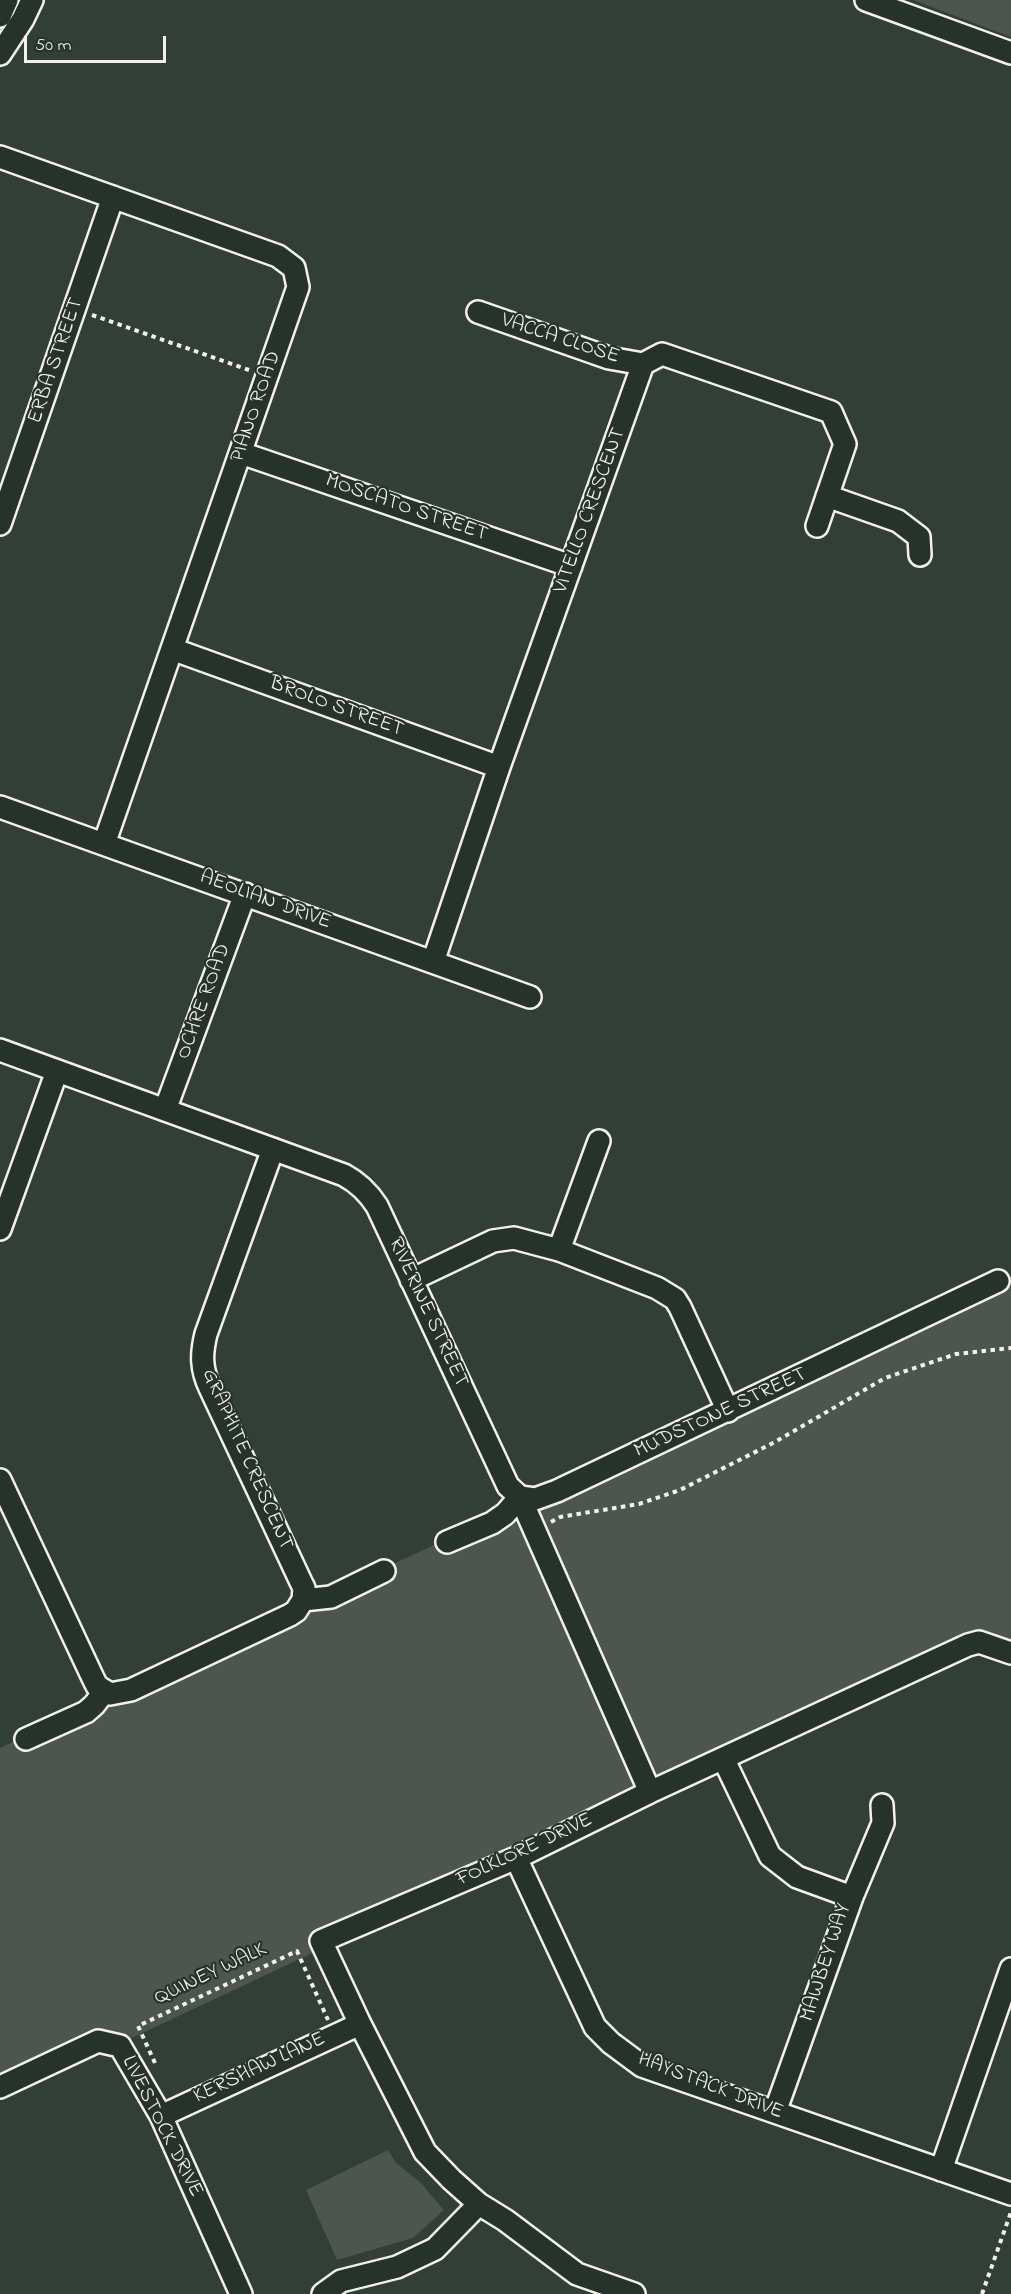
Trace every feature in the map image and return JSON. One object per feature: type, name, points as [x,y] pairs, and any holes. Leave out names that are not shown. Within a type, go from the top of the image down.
[{"type":"street","points":[[0,16],[7,0]]},
{"type":"street","points":[[0,54],[23,19],[32,0]]},
{"type":"street","points":[[866,0],[1011,53]]},
{"type":"street","name":"PIANO ROAD","points":[[0,157],[278,256],[294,268],[298,288],[104,844]]},
{"type":"street","name":"ERBA STREET","points":[[0,524],[113,197]]},
{"type":"street","name":"VACCA CLOSE","points":[[478,312],[609,358],[643,364]]},
{"type":"street","points":[[643,364],[662,354],[831,412],[845,444],[817,525]]},
{"type":"street","name":"VITELLO CRESCENT","points":[[433,962],[643,364]]},
{"type":"street","name":"MOSCATO STREET","points":[[241,453],[571,566]]},
{"type":"street","points":[[827,496],[898,521],[919,537],[920,555]]},
{"type":"street","name":"BROLO STREET","points":[[172,649],[500,767]]},
{"type":"street","name":"AEOLIAN DRIVE","points":[[0,807],[530,997]]},
{"type":"street","name":"OCHRE ROAD","points":[[165,1110],[245,894]]},
{"type":"street","name":"RIVERINE STREET","points":[[0,1050],[344,1175],[358,1183],[377,1206],[508,1486],[520,1497],[650,1792]]},
{"type":"street","points":[[0,1229],[57,1071]]},
{"type":"street","points":[[560,1251],[599,1141]]},
{"type":"street","name":"GRAPHITE CRESCENT","points":[[273,1149],[206,1334],[201,1358],[210,1388],[301,1582],[303,1600]]},
{"type":"street","points":[[411,1280],[504,1238],[530,1241],[657,1288],[675,1299],[728,1411]]},
{"type":"street","name":"MUDSTONE STREET","points":[[520,1497],[535,1499],[544,1497],[998,1281]]},
{"type":"street","points":[[0,1480],[93,1678],[104,1692],[115,1694],[130,1690],[212,1654],[290,1615],[296,1611],[303,1600],[330,1598],[384,1571]]},
{"type":"street","points":[[447,1542],[500,1518],[520,1497]]},
{"type":"street","name":"FOLKLORE DRIVE","points":[[634,2294],[577,2274],[505,2220],[479,2204],[425,2152],[321,1941],[516,1858],[650,1792],[724,1760],[968,1645],[979,1642],[1011,1653]]},
{"type":"street","points":[[26,1739],[90,1710],[104,1692]]},
{"type":"street","name":"MAWBEY WAY","points":[[724,1760],[771,1856],[797,1877],[852,1897],[775,2112]]},
{"type":"street","points":[[852,1897],[883,1823],[882,1805]]},
{"type":"street","name":"HAYSTACK DRIVE","points":[[516,1858],[596,2027],[611,2043],[642,2066],[1011,2194]]},
{"type":"street","points":[[941,2170],[1011,1970]]},
{"type":"street","name":"KERSHAW LANE","points":[[161,2116],[334,2034],[360,2024]]},
{"type":"street","name":"LIVESTOCK DRIVE","points":[[0,2087],[98,2041],[120,2046],[161,2116],[241,2294]]},
{"type":"street","points":[[323,2294],[341,2281],[397,2267],[435,2248],[479,2204]]},
{"type":"path","points":[[74,309],[267,376]]},
{"type":"path","points":[[534,1530],[560,1517],[639,1504],[680,1490],[775,1442],[885,1378],[956,1354],[1011,1348]]},
{"type":"path","name":"QUINEY WALK","points":[[157,2067],[138,2026],[297,1951],[334,2034]]},
{"type":"path","points":[[981,2294],[1011,2211]]},
{"type":"shaded area","points":[[913,0],[1011,0],[1011,37]]},
{"type":"shaded area","points":[[998,1281],[1011,1286],[1011,1653],[968,1645],[0,2100],[0,1748]]},
{"type":"shaded area","points":[[388,2150],[396,2163],[420,2182],[444,2210],[413,2238],[337,2260],[306,2190]]}]
